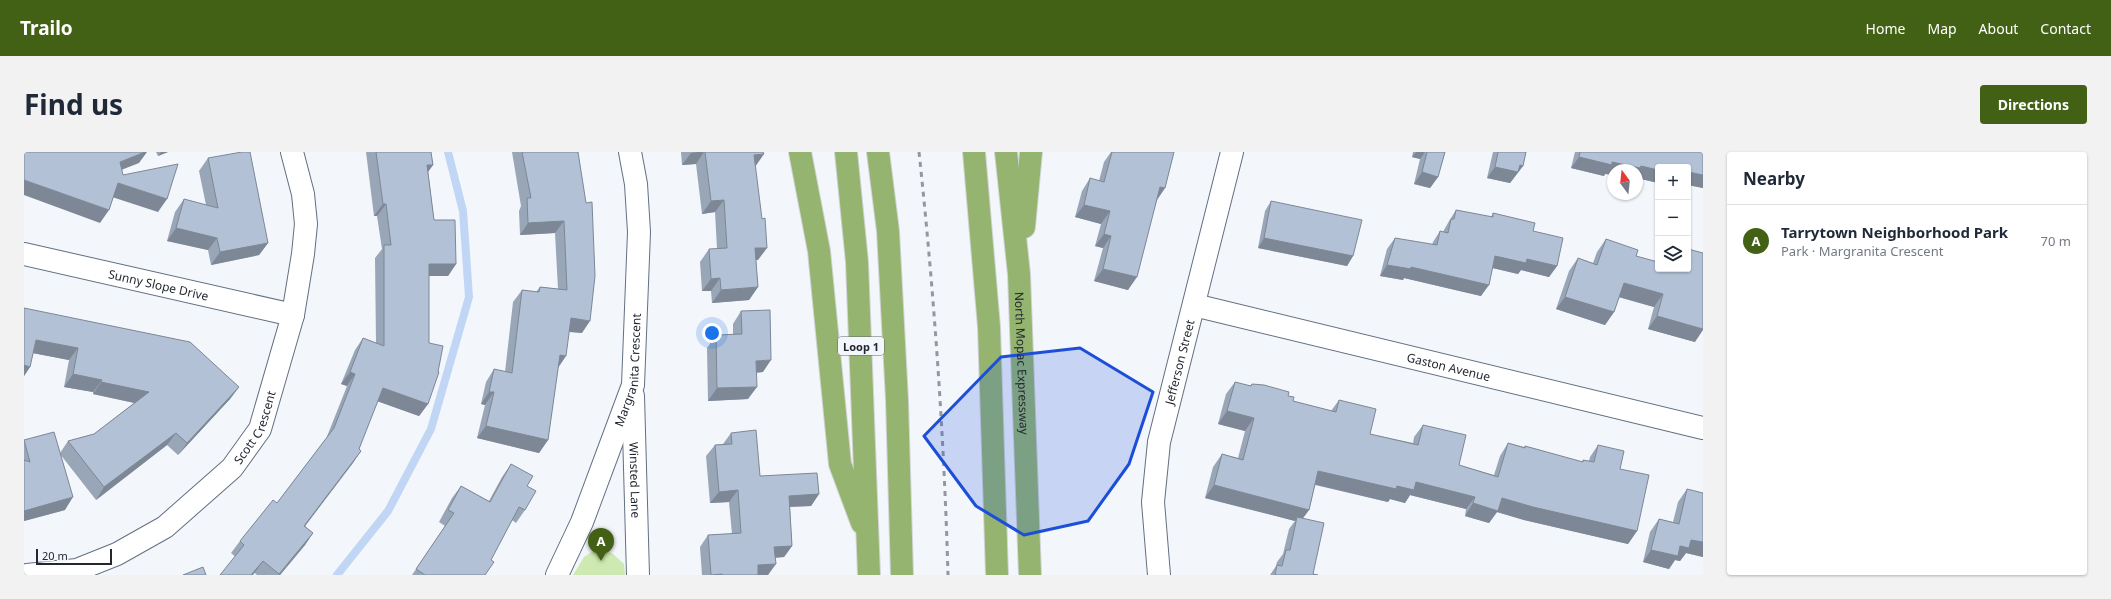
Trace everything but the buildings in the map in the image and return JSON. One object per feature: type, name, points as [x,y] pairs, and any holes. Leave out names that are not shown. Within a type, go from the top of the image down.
[{"type":"highway","points":[[800,152],[819,251],[840,464],[868,541]]},
{"type":"highway","name":"Loop 1","points":[[846,152],[857,262],[869,575]]},
{"type":"highway","points":[[878,152],[888,231],[897,400],[902,575]]},
{"type":"highway","points":[[974,152],[989,327],[997,575]]},
{"type":"highway","name":"North Mopac Expressway","points":[[1006,152],[1019,274],[1030,575]]},
{"type":"highway","points":[[1019,274],[1031,152]]},
{"type":"street","name":"Scott Crescent","points":[[27,575],[77,570],[117,554],[165,527],[232,468],[260,429],[292,315],[303,254],[306,224],[303,194],[292,152]]},
{"type":"street","name":"Margranita Crescent","points":[[557,575],[582,522],[633,385],[639,232],[636,184],[630,152]]},
{"type":"street","name":"Jefferson Street","points":[[1160,575],[1153,502],[1159,442],[1172,383],[1194,305],[1232,152]]},
{"type":"street","name":"Sunny Slope Drive","points":[[24,254],[292,315]]},
{"type":"street","name":"Gaston Avenue","points":[[1194,305],[1703,428]]},
{"type":"street","name":"Winsted Lane","points":[[633,385],[638,575]]},
{"type":"highlighted area","points":[[1080,348],[1153,392],[1129,464],[1088,521],[1024,535],[976,506],[924,436],[1001,357]]},
{"type":"green space","points":[[595,550],[612,553],[624,564],[625,575],[573,575],[584,557]]},
{"type":"waterway","points":[[337,575],[388,511],[431,429],[469,297],[463,211],[448,152]]},
{"type":"railway","points":[[919,152],[938,363],[948,575]]},
{"type":"place","name":"Tarrytown Neighborhood Park","points":[[601,561]]}]
